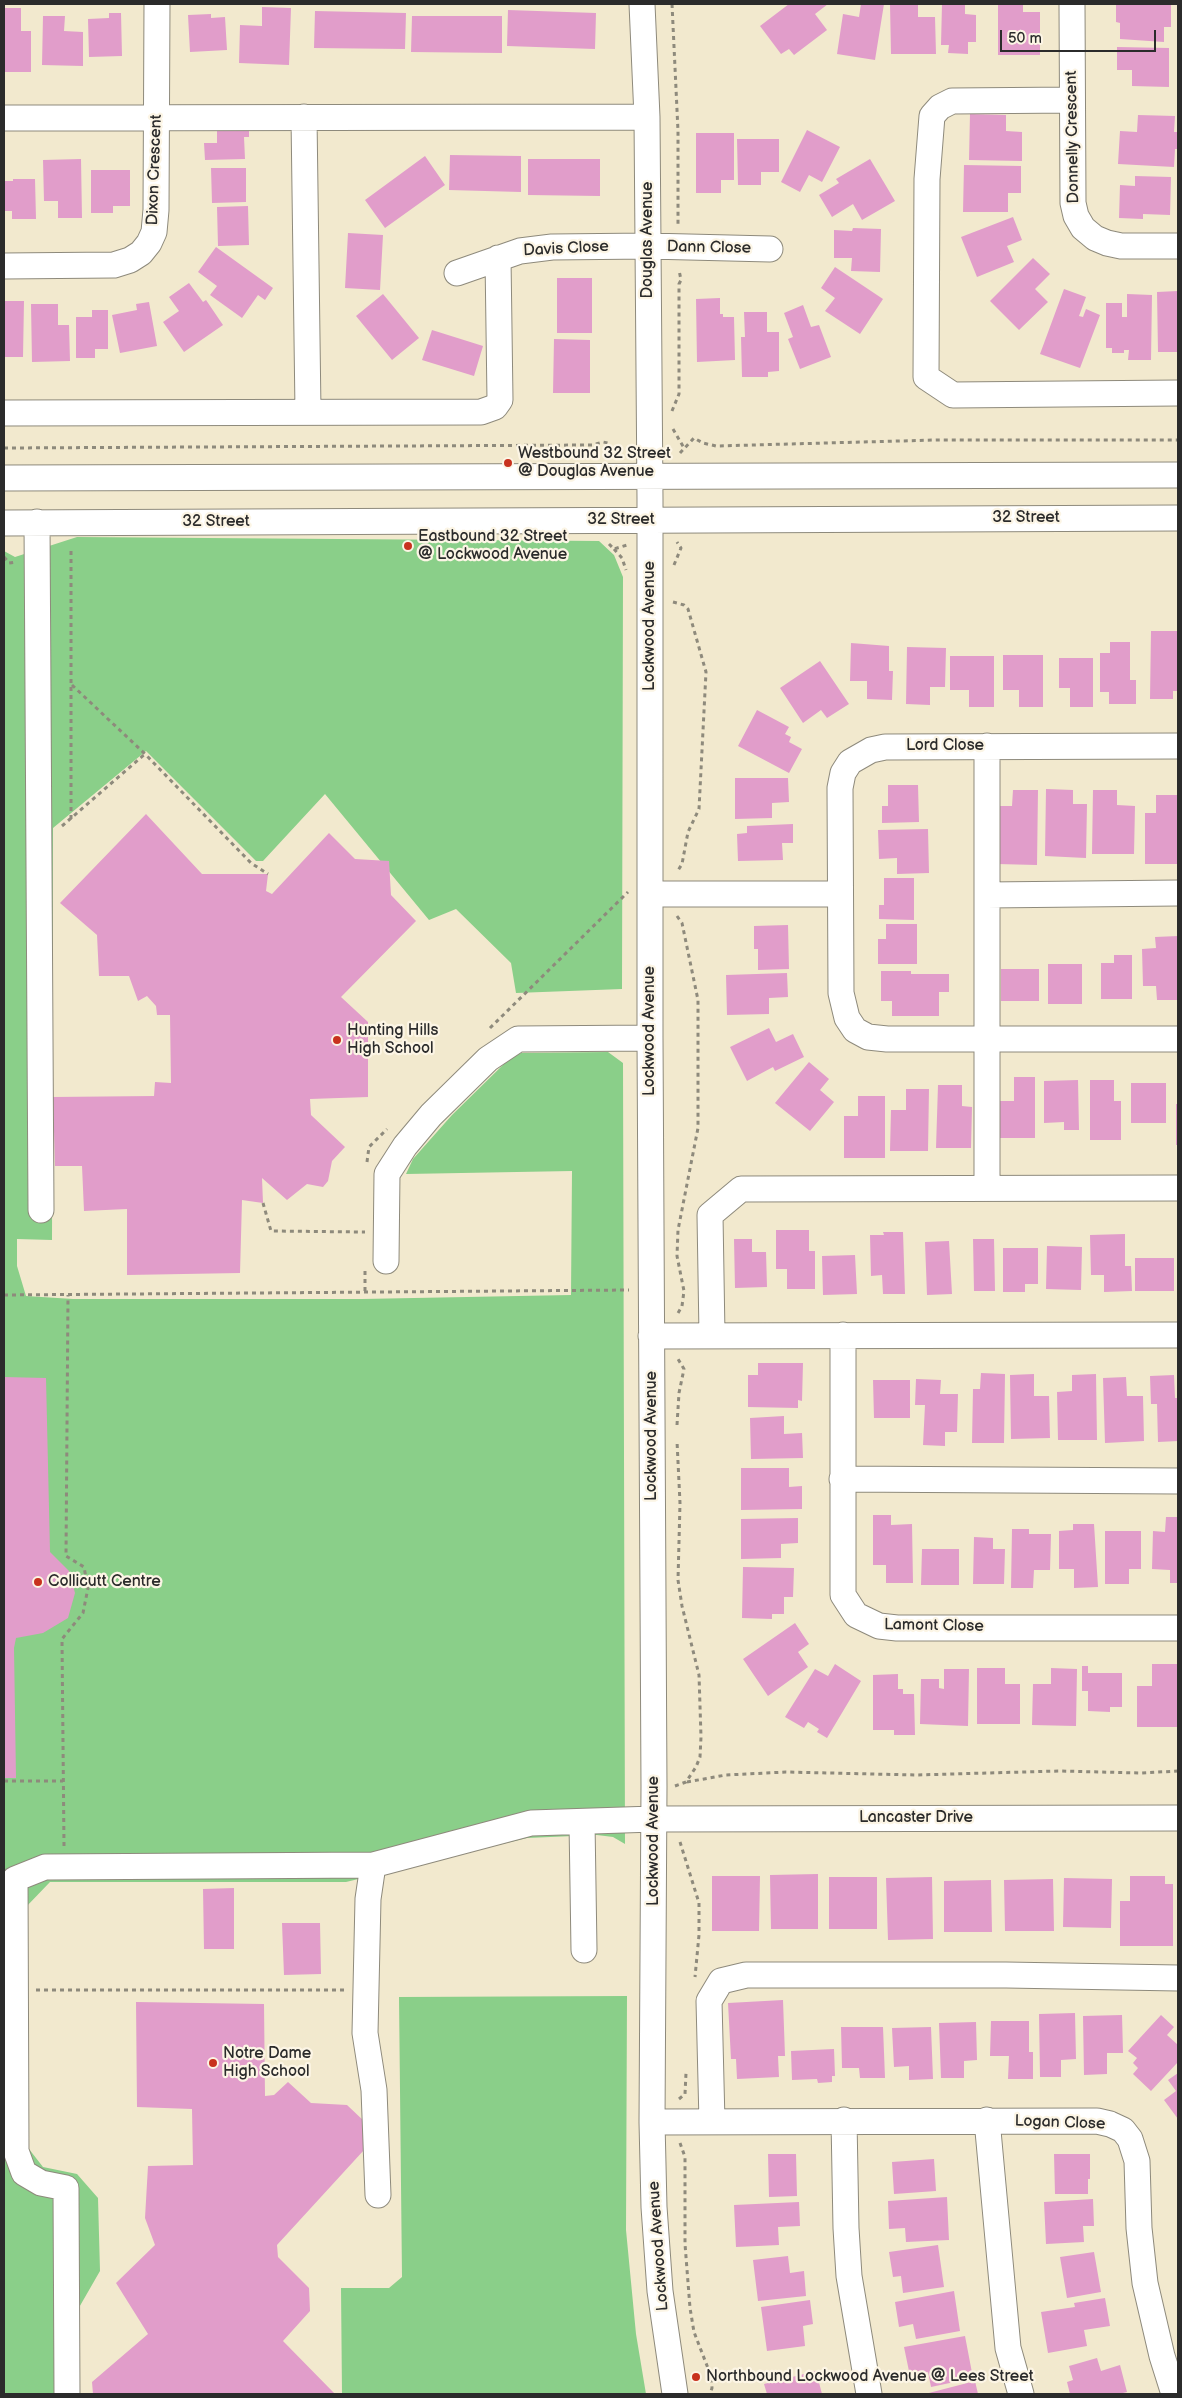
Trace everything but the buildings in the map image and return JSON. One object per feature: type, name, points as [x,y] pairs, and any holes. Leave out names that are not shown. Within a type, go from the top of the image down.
[{"type":"street","name":"Dixon Crescent","points":[[4,266],[114,264],[130,260],[141,253],[149,243],[156,221],[157,4]]},
{"type":"street","name":"Douglas Avenue","points":[[642,4],[647,117],[650,476]]},
{"type":"street","name":"Donnelly Crescent","points":[[1072,4],[1073,203],[1076,216],[1083,228],[1095,238],[1108,243],[1121,246],[1178,246]]},
{"type":"street","points":[[1072,100],[952,101],[940,107],[932,116],[927,179],[926,377],[953,394],[1178,393]]},
{"type":"street","points":[[304,117],[308,411]]},
{"type":"street","points":[[4,118],[647,117]]},
{"type":"street","name":"Dann Close","points":[[648,246],[770,249]]},
{"type":"street","name":"Davis Close","points":[[457,272],[520,251],[552,247],[648,246]]},
{"type":"street","points":[[4,413],[481,412],[494,407],[500,400],[498,258]]},
{"type":"street","points":[[4,478],[1178,475]]},
{"type":"street","name":"Lockwood Avenue","points":[[650,476],[650,1038],[654,1819],[652,2122],[654,2207],[659,2283],[675,2394]]},
{"type":"street","name":"32 Street","points":[[4,523],[1178,518]]},
{"type":"street","points":[[37,522],[41,1210]]},
{"type":"street","points":[[987,746],[987,1187]]},
{"type":"street","name":"Lord Close","points":[[1178,746],[885,747],[871,750],[850,762],[842,773],[840,788],[841,993],[847,1018],[855,1030],[868,1036],[887,1039],[1178,1039]]},
{"type":"street","points":[[987,895],[1178,893]]},
{"type":"street","points":[[650,894],[840,894]]},
{"type":"street","points":[[386,1261],[387,1174],[405,1146],[431,1115],[488,1060],[518,1039],[650,1038]]},
{"type":"street","points":[[712,1335],[710,1215],[741,1189],[1178,1188]]},
{"type":"street","name":"Lamont Close","points":[[843,1335],[843,1595],[856,1615],[865,1621],[897,1628],[1178,1628]]},
{"type":"street","points":[[651,1336],[1178,1335]]},
{"type":"street","points":[[842,1479],[1178,1481]]},
{"type":"street","name":"Lancaster Drive","points":[[9,1879],[45,1867],[373,1864],[531,1823],[654,1819],[1178,1818]]},
{"type":"street","points":[[582,1822],[584,1950]]},
{"type":"street","points":[[373,1864],[368,1899],[365,2033],[374,2090],[378,2196]]},
{"type":"street","points":[[9,1879],[16,1990],[16,2151],[24,2173],[40,2183],[66,2188],[67,2394]]},
{"type":"street","points":[[712,2122],[709,2001],[721,1981],[746,1975],[1006,1975],[1178,1978]]},
{"type":"street","points":[[844,2120],[849,2276],[869,2394]]},
{"type":"street","name":"Logan Close","points":[[652,2122],[844,2120],[1097,2121],[1123,2130],[1130,2139],[1136,2161],[1139,2228],[1145,2283],[1162,2356],[1174,2394]]},
{"type":"street","points":[[987,2120],[1008,2348],[1021,2394]]},
{"type":"path","points":[[672,4],[678,131],[678,222]]},
{"type":"path","points":[[671,417],[679,394],[679,284],[681,280],[679,275]]},
{"type":"path","points":[[673,427],[682,450],[694,438],[703,443],[716,446],[936,440],[1178,440]]},
{"type":"path","points":[[4,448],[582,445],[603,442],[608,443],[614,452]]},
{"type":"path","points":[[71,819],[72,547]]},
{"type":"path","points":[[673,602],[684,605],[688,609],[706,672],[699,809],[686,837],[682,864],[677,872]]},
{"type":"path","points":[[72,685],[145,754],[251,863],[268,874]]},
{"type":"path","points":[[60,828],[145,754]]},
{"type":"path","points":[[677,918],[682,923],[698,1000],[697,1137],[685,1188],[678,1230],[677,1256],[684,1291],[682,1306],[678,1311]]},
{"type":"path","points":[[263,1203],[271,1230],[366,1232]]},
{"type":"path","points":[[4,1295],[629,1290]]},
{"type":"path","points":[[65,1867],[62,1639],[83,1612],[88,1588],[84,1567],[66,1556],[68,1295]]},
{"type":"path","points":[[677,1430],[679,1393],[684,1369],[678,1360]]},
{"type":"path","points":[[677,1436],[680,1503],[678,1580],[682,1606],[699,1675],[701,1737],[700,1757],[686,1782]]},
{"type":"path","points":[[677,1786],[686,1782],[726,1775],[786,1772],[916,1774],[1060,1771],[1141,1773],[1178,1771]]},
{"type":"path","points":[[4,1781],[63,1781]]},
{"type":"path","points":[[681,1845],[698,1903],[699,1935],[695,1978]]},
{"type":"path","points":[[16,1990],[366,1990]]},
{"type":"path","points":[[680,2098],[685,2094],[687,2067]]},
{"type":"path","points":[[681,2145],[685,2157],[684,2236],[690,2308],[694,2332],[711,2376],[712,2388],[710,2394]]},
{"type":"green space","points":[[77,537],[599,541],[614,555],[623,577],[622,989],[516,993],[511,963],[456,909],[429,920],[325,794],[263,861],[256,861],[146,751],[53,828],[52,1240],[17,1239],[17,1266],[26,1296],[73,1299],[362,1299],[571,1295],[572,1171],[406,1174],[413,1159],[452,1115],[508,1060],[521,1053],[608,1052],[623,1063],[625,1844],[613,1837],[597,1835],[527,1838],[346,1882],[50,1882],[25,1908],[29,2149],[43,2167],[77,2174],[98,2198],[100,2271],[77,2311],[80,2394],[4,2394],[4,551],[15,557]]},
{"type":"green space","points":[[627,1996],[626,2230],[636,2334],[646,2394],[342,2394],[341,2288],[389,2288],[402,2277],[399,1997]]},
{"type":"place","name":"Westbound 32 Street @ Douglas Avenue","points":[[508,463]]},
{"type":"place","name":"Eastbound 32 Street @ Lockwood Avenue","points":[[408,546]]},
{"type":"place","name":"Hunting Hills High School","points":[[337,1040]]},
{"type":"place","name":"Collicutt Centre","points":[[38,1582]]},
{"type":"place","name":"Notre Dame High School","points":[[213,2063]]},
{"type":"place","name":"Northbound Lockwood Avenue @ Lees Street","points":[[696,2377]]}]
